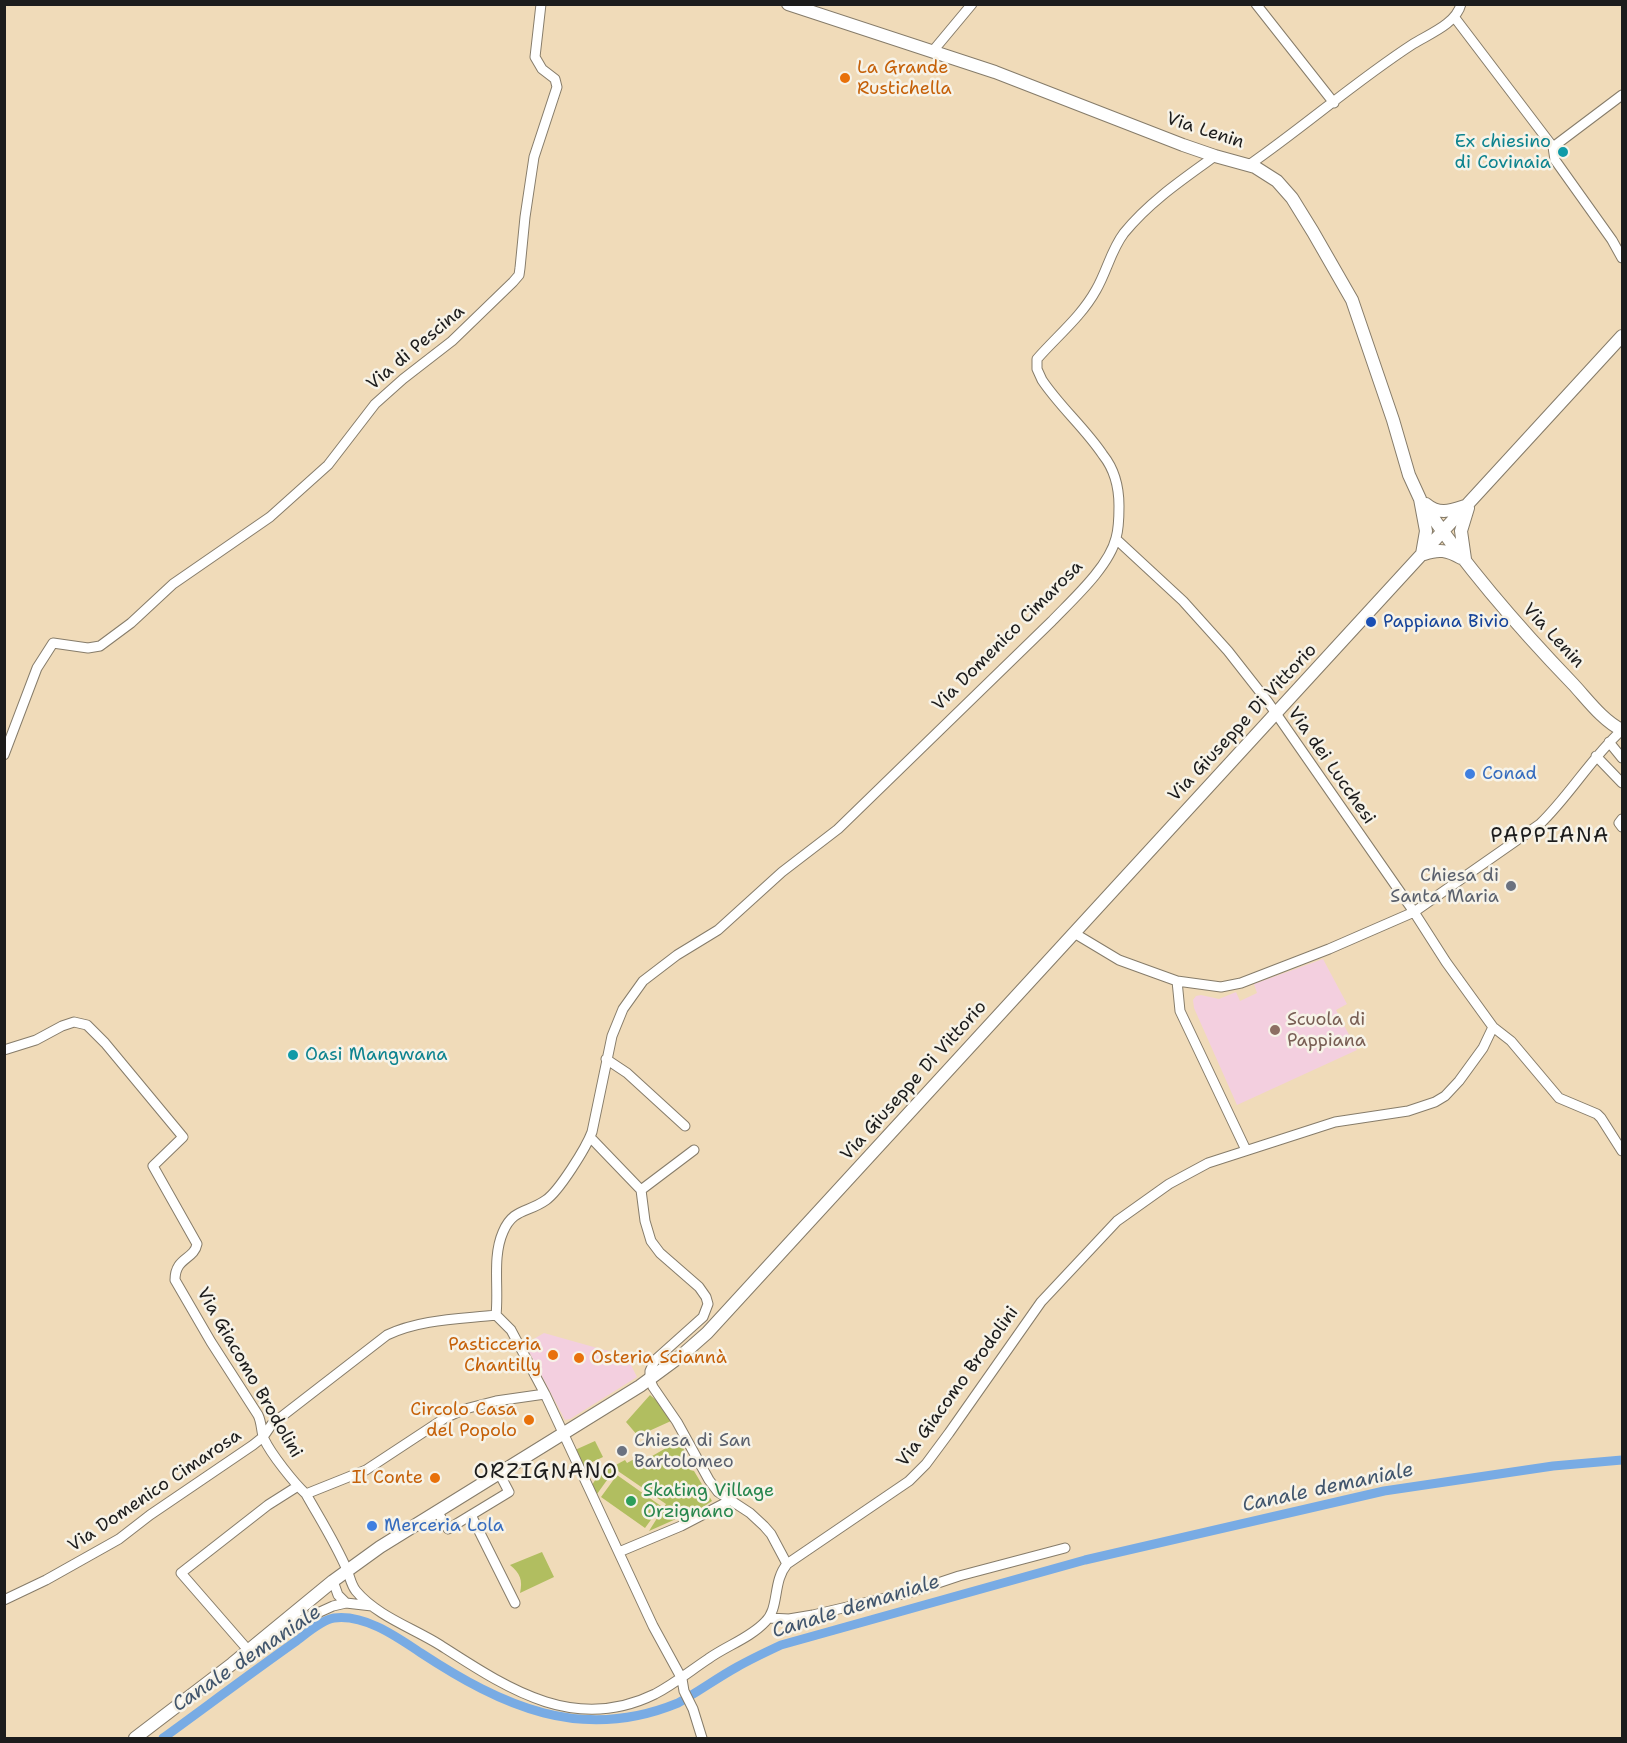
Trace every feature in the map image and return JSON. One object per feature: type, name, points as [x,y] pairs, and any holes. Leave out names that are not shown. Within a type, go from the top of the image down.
[{"type":"main road","name":"Via Lenin","points":[[788,4],[1005,76],[1215,156],[1249,165],[1269,175],[1285,189],[1346,287],[1419,499],[1426,531],[1422,555]]},
{"type":"main road","name":"Via Giuseppe Di Vittorio","points":[[135,1738],[333,1581],[380,1547],[650,1380],[682,1355],[720,1320],[1623,336]]},
{"type":"main road","name":"Via Lenin","points":[[1419,499],[1502,608],[1550,661],[1613,725],[1622,730]]},
{"type":"main road","points":[[1419,499],[1431,508],[1442,512],[1469,504]]},
{"type":"main road","points":[[1465,560],[1461,531],[1469,504]]},
{"type":"main road","points":[[1422,555],[1446,550],[1465,560]]},
{"type":"street","name":"Via di Pescina","points":[[4,755],[37,668],[53,643],[88,648],[100,646],[131,622],[172,584],[270,517],[327,465],[375,404],[452,341],[519,275],[532,167],[557,87],[555,79],[543,69],[535,57],[542,4]]},
{"type":"street","points":[[932,52],[972,4]]},
{"type":"street","points":[[1256,4],[1334,103]]},
{"type":"street","points":[[1249,165],[1334,103],[1385,62],[1458,11],[1553,147],[1555,160],[1623,258]]},
{"type":"street","points":[[1553,147],[1623,94]]},
{"type":"street","name":"Via Domenico Cimarosa","points":[[4,1600],[46,1580],[119,1539],[263,1437],[272,1424],[387,1335],[398,1329],[430,1323],[496,1315],[498,1250],[506,1226],[515,1215],[551,1196],[590,1137],[606,1059],[616,1024],[623,1009],[643,981],[677,955],[718,930],[782,872],[838,829],[1083,588],[1104,561],[1116,539],[1119,499],[1112,468],[1102,452],[1046,386],[1037,369],[1037,359],[1088,303],[1102,279],[1114,248],[1126,231],[1167,191],[1215,156]]},
{"type":"street","name":"Via dei Lucchesi","points":[[1116,539],[1183,601],[1228,651],[1268,702],[1414,912]]},
{"type":"street","points":[[1074,933],[1119,960],[1177,981],[1221,987],[1241,983],[1329,949],[1414,912],[1540,824],[1552,813],[1596,756],[1622,730]]},
{"type":"street","points":[[1609,742],[1623,758]]},
{"type":"street","points":[[1596,756],[1623,783]]},
{"type":"street","points":[[1623,819],[1619,823],[1623,827]]},
{"type":"street","points":[[1414,912],[1446,962],[1493,1027],[1511,1041],[1559,1098],[1597,1114],[1623,1151]]},
{"type":"street","points":[[1177,981],[1180,1011],[1246,1150]]},
{"type":"street","name":"Via Giacomo Brodolini","points":[[4,1050],[36,1040],[74,1022],[87,1025],[105,1043],[183,1137],[153,1166],[197,1244],[197,1248],[179,1264],[175,1280],[211,1342],[258,1415],[263,1437],[306,1494],[355,1590],[372,1606],[424,1635],[500,1683],[528,1696],[563,1707],[579,1709],[612,1708],[654,1695],[682,1679],[709,1658],[764,1624],[769,1618]]},
{"type":"street","name":"Via Giacomo Brodolini","points":[[787,1564],[902,1487],[916,1474],[949,1433],[1041,1302],[1117,1221],[1196,1168],[1335,1122],[1408,1111],[1435,1102],[1445,1096],[1459,1081],[1483,1048],[1493,1027]]},
{"type":"street","points":[[606,1059],[627,1073],[686,1126]]},
{"type":"street","points":[[590,1137],[642,1190],[645,1221],[651,1241],[660,1253],[706,1296],[708,1304],[703,1317],[655,1360],[650,1371],[650,1380],[677,1422],[709,1480],[718,1492],[750,1513],[764,1526],[771,1534],[787,1564],[781,1571],[769,1618],[789,1619],[889,1597],[1065,1548]]},
{"type":"street","points":[[642,1190],[694,1150]]},
{"type":"street","points":[[496,1315],[511,1329],[564,1433],[653,1626],[682,1679],[684,1691],[702,1738]]},
{"type":"street","points":[[306,1494],[366,1470],[445,1418],[465,1408],[545,1394]]},
{"type":"street","points":[[437,1511],[448,1528],[509,1492],[499,1473]]},
{"type":"street","points":[[248,1650],[181,1573],[268,1505],[298,1486]]},
{"type":"street","points":[[619,1552],[681,1526],[729,1501]]},
{"type":"street","points":[[471,1515],[515,1603]]},
{"type":"street","points":[[333,1581],[338,1595],[346,1603]]},
{"type":"street","points":[[263,1638],[321,1611],[346,1603],[372,1606]]},
{"type":"shaded area","name":"Scuola di Pappiana","points":[[1323,959],[1347,1004],[1336,1010],[1357,1050],[1237,1105],[1194,1008],[1193,1000],[1196,996],[1201,995],[1219,999],[1236,992],[1240,1001],[1257,993],[1254,984]]},
{"type":"shaded area","points":[[544,1333],[615,1353],[628,1359],[637,1377],[565,1420],[525,1344]]},
{"type":"green space","points":[[650,1395],[671,1421],[638,1436],[626,1422]]},
{"type":"green space","points":[[680,1440],[688,1460],[687,1465],[690,1470],[694,1471],[712,1501],[703,1507],[649,1531],[666,1504],[615,1469],[597,1494],[592,1485],[599,1474],[625,1460],[627,1463],[636,1458],[640,1463]]},
{"type":"green space","points":[[595,1441],[603,1457],[582,1467],[575,1450]]},
{"type":"green space","name":"Skating Village Orzignano","points":[[617,1475],[661,1506],[645,1528],[601,1497]]},
{"type":"green space","points":[[542,1552],[554,1577],[520,1593],[520,1577],[510,1565]]},
{"type":"waterway","name":"Canale demaniale","points":[[163,1738],[314,1628],[334,1618],[357,1620],[380,1628],[451,1672],[512,1703],[544,1713],[575,1719],[608,1720],[642,1715],[678,1703],[737,1667],[781,1645],[1085,1560],[1384,1491],[1553,1466],[1622,1460]]},
{"type":"place","name":"La Grande Rustichella","points":[[845,78]]},
{"type":"place","name":"Ex chiesino di Covinaia","points":[[1563,152]]},
{"type":"place","name":"Pappiana Bivio","points":[[1371,622]]},
{"type":"place","name":"Conad","points":[[1470,774]]},
{"type":"place","name":"Chiesa di Santa Maria","points":[[1511,886]]},
{"type":"place","name":"Scuola di Pappiana","points":[[1275,1030]]},
{"type":"place","name":"Oasi Mangwana","points":[[293,1055]]},
{"type":"place","name":"Pasticceria Chantilly","points":[[553,1355]]},
{"type":"place","name":"Osteria Sciannà","points":[[579,1358]]},
{"type":"place","name":"Circolo Casa del Popolo","points":[[529,1420]]},
{"type":"place","name":"Chiesa di San Bartolomeo","points":[[622,1451]]},
{"type":"place","name":"Il Conte","points":[[435,1478]]},
{"type":"place","name":"Skating Village Orzignano","points":[[631,1501]]},
{"type":"place","name":"Merceria Lola","points":[[372,1526]]},
{"type":"district","name":"PAPPIANA","points":[[1550,837]]},
{"type":"district","name":"ORZIGNANO","points":[[546,1473]]}]
